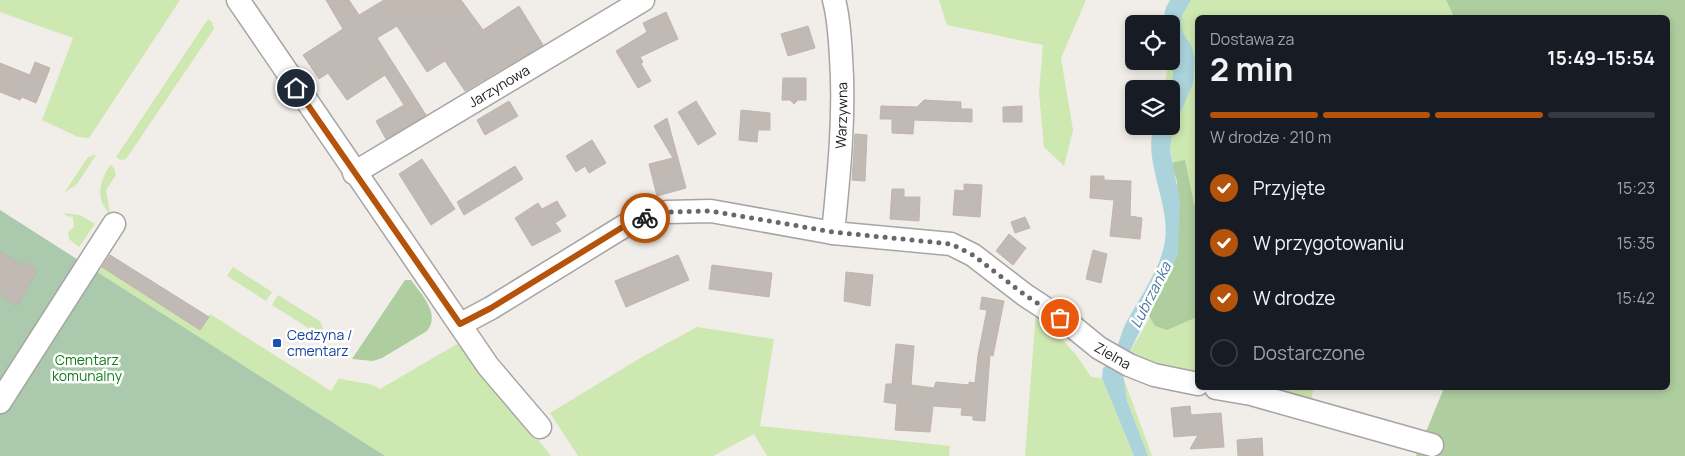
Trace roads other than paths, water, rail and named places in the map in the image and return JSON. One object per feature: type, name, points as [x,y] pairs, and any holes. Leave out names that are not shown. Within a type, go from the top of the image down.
[{"type":"street","points":[[238,0],[354,173],[488,366],[540,427]]},
{"type":"street","name":"Jarzynowa","points":[[354,173],[643,0]]},
{"type":"street","name":"Warzywna","points":[[833,232],[840,172],[843,89],[838,17],[834,0]]},
{"type":"street","name":"Zielna","points":[[460,324],[491,308],[626,225],[667,212],[711,211],[833,232],[951,244],[973,255],[1025,295],[1129,365],[1154,375],[1195,383]]},
{"type":"street","points":[[0,402],[114,224]]},
{"type":"street","points":[[1227,390],[1250,394],[1432,446]]},
{"type":"water","points":[[1171,0],[1191,0],[1182,15],[1181,24],[1183,33],[1191,45],[1195,60],[1193,83],[1180,113],[1180,80],[1172,80],[1174,70],[1180,70],[1180,15],[1165,15]]},
{"type":"water","name":"Lubrzanka","points":[[1152,135],[1172,135],[1170,150],[1180,202],[1178,254],[1122,367],[1127,401],[1148,456],[1134,456],[1102,378],[1103,368],[1111,360],[1125,325],[1153,276],[1164,246],[1165,216],[1154,170]]},
{"type":"place","name":"Cedzyna / cmentarz","points":[[277,343]]},
{"type":"park label","name":"Cmentarz komunalny","points":[[87,368]]}]
